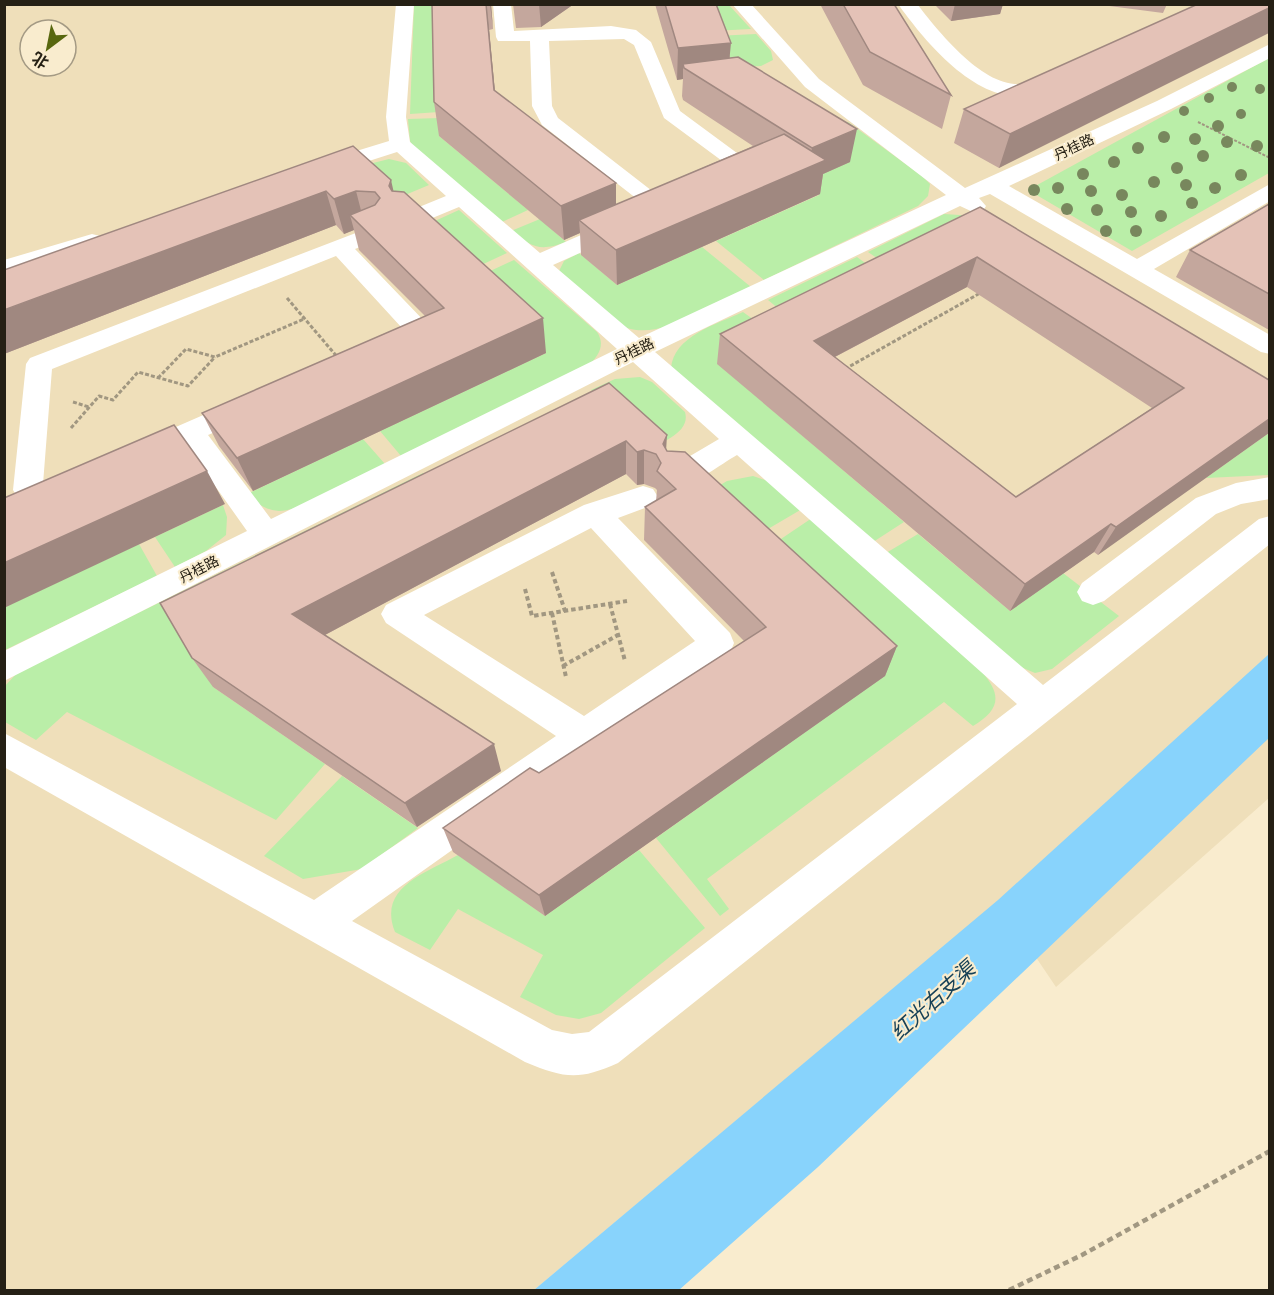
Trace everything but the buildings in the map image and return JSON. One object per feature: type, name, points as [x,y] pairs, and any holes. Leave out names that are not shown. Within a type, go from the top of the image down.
[{"type":"street","points":[[405,4],[396,117],[400,144],[1042,705]]},
{"type":"street","points":[[502,4],[505,37],[611,32],[629,34],[642,42],[671,114],[749,170],[706,189]]},
{"type":"street","points":[[741,4],[803,74],[847,112],[961,197],[991,216]]},
{"type":"street","points":[[907,4],[939,44],[963,66],[1007,88],[1025,90],[1067,70]]},
{"type":"street","points":[[539,36],[542,106],[549,121],[663,208]]},
{"type":"street","name":"丹桂路","points":[[4,667],[636,350],[961,197],[992,186],[1164,105],[1269,50]]},
{"type":"street","points":[[780,77],[803,74]]},
{"type":"street","points":[[661,90],[685,87]]},
{"type":"street","points":[[298,176],[400,144]]},
{"type":"street","points":[[992,186],[1269,346]]},
{"type":"street","points":[[1136,270],[1269,191]]},
{"type":"street","points":[[410,219],[462,198]]},
{"type":"street","points":[[535,264],[684,198]]},
{"type":"street","points":[[4,268],[118,233]]},
{"type":"street","points":[[84,478],[41,497],[28,490],[39,364],[374,233]]},
{"type":"street","points":[[339,246],[419,331],[343,364]]},
{"type":"street","points":[[116,465],[267,398]]},
{"type":"street","points":[[191,432],[266,535]]},
{"type":"street","points":[[678,476],[740,440]]},
{"type":"street","points":[[1093,592],[1206,506],[1236,494],[1269,488]]},
{"type":"street","points":[[581,732],[397,614],[595,513],[632,503],[643,497]]},
{"type":"street","points":[[318,921],[581,732],[718,643],[595,513]]},
{"type":"street","points":[[4,749],[318,921],[540,1047],[563,1057],[586,1056],[603,1048],[1269,527]]},
{"type":"path","points":[[1164,105],[1269,158]]},
{"type":"path","points":[[267,274],[343,364]]},
{"type":"path","points":[[840,371],[991,288]]},
{"type":"path","points":[[29,476],[99,396],[113,400],[138,372],[188,386],[215,357],[304,319]]},
{"type":"path","points":[[158,378],[186,349],[215,357]]},
{"type":"path","points":[[532,616],[672,595]]},
{"type":"path","points":[[609,604],[626,663]]},
{"type":"path","points":[[552,613],[563,666],[581,732]]},
{"type":"path","points":[[563,666],[618,635]]},
{"type":"path","points":[[1010,1290],[1082,1255],[1269,1150]]},
{"type":"shaded area","points":[[5,5],[1269,5],[1269,798],[1056,987],[998,901],[534,1290],[5,1290]]},
{"type":"green space","points":[[414,5],[482,5],[439,112],[410,114]]},
{"type":"green space","points":[[703,5],[729,5],[751,29],[713,31]]},
{"type":"green space","points":[[756,34],[771,51],[773,60],[761,66],[726,68],[715,36]]},
{"type":"green space","points":[[1269,58],[1269,173],[1132,251],[1028,190]]},
{"type":"green space","points":[[439,118],[439,136],[528,210],[500,223],[414,149],[410,141],[408,119]]},
{"type":"green space","points":[[848,122],[922,176],[930,184],[928,196],[918,206],[764,280],[716,241],[819,195],[810,137]]},
{"type":"green space","points":[[389,159],[406,163],[429,185],[386,203],[357,167]]},
{"type":"green space","points":[[459,210],[507,253],[462,274],[415,230]]},
{"type":"green space","points":[[944,214],[975,216],[899,273],[868,252]]},
{"type":"green space","points":[[540,219],[566,242],[549,247],[536,246],[511,231]]},
{"type":"green space","points":[[702,247],[751,287],[690,318],[657,329],[641,330],[621,325],[558,273],[564,261],[579,253],[617,285]]},
{"type":"green space","points":[[857,257],[887,279],[797,324],[768,300]]},
{"type":"green space","points":[[514,260],[597,332],[601,342],[598,355],[588,366],[401,456],[380,431],[546,353],[469,281]]},
{"type":"green space","points":[[743,312],[775,335],[718,364],[904,522],[870,544],[671,369],[679,348],[688,340],[709,327]]},
{"type":"green space","points":[[640,377],[652,382],[685,412],[686,419],[684,426],[673,436],[646,451],[616,413],[591,390],[615,379]]},
{"type":"green space","points":[[1269,433],[1269,475],[1206,478]]},
{"type":"green space","points":[[363,439],[385,464],[332,492],[303,505],[279,511],[261,506],[247,494]]},
{"type":"green space","points":[[423,473],[445,501],[213,687],[325,764],[276,820],[67,712],[36,740],[5,722],[4,687],[18,672]]},
{"type":"green space","points":[[753,476],[768,481],[802,509],[744,543],[697,499],[727,481]]},
{"type":"green space","points":[[223,505],[227,517],[226,535],[206,551],[175,567],[155,537]]},
{"type":"green space","points":[[812,518],[982,672],[993,688],[995,702],[988,714],[973,726],[944,702],[707,879],[729,909],[720,916],[656,838],[884,676],[757,555]]},
{"type":"green space","points":[[918,534],[1010,611],[1063,573],[1119,616],[1052,669],[1035,673],[1016,665],[886,553]]},
{"type":"green space","points":[[139,544],[157,576],[5,650],[5,607]]},
{"type":"green space","points":[[342,776],[418,828],[362,869],[303,879],[264,856]]},
{"type":"green space","points":[[639,850],[705,928],[601,1013],[579,1019],[556,1015],[520,997],[543,955],[458,909],[430,950],[395,932],[391,917],[393,904],[399,893],[419,875],[458,855],[545,916]]},
{"type":"water","name":"红光右支渠","points":[[1269,654],[1269,738],[818,1167],[679,1290],[534,1290],[998,900]]}]
